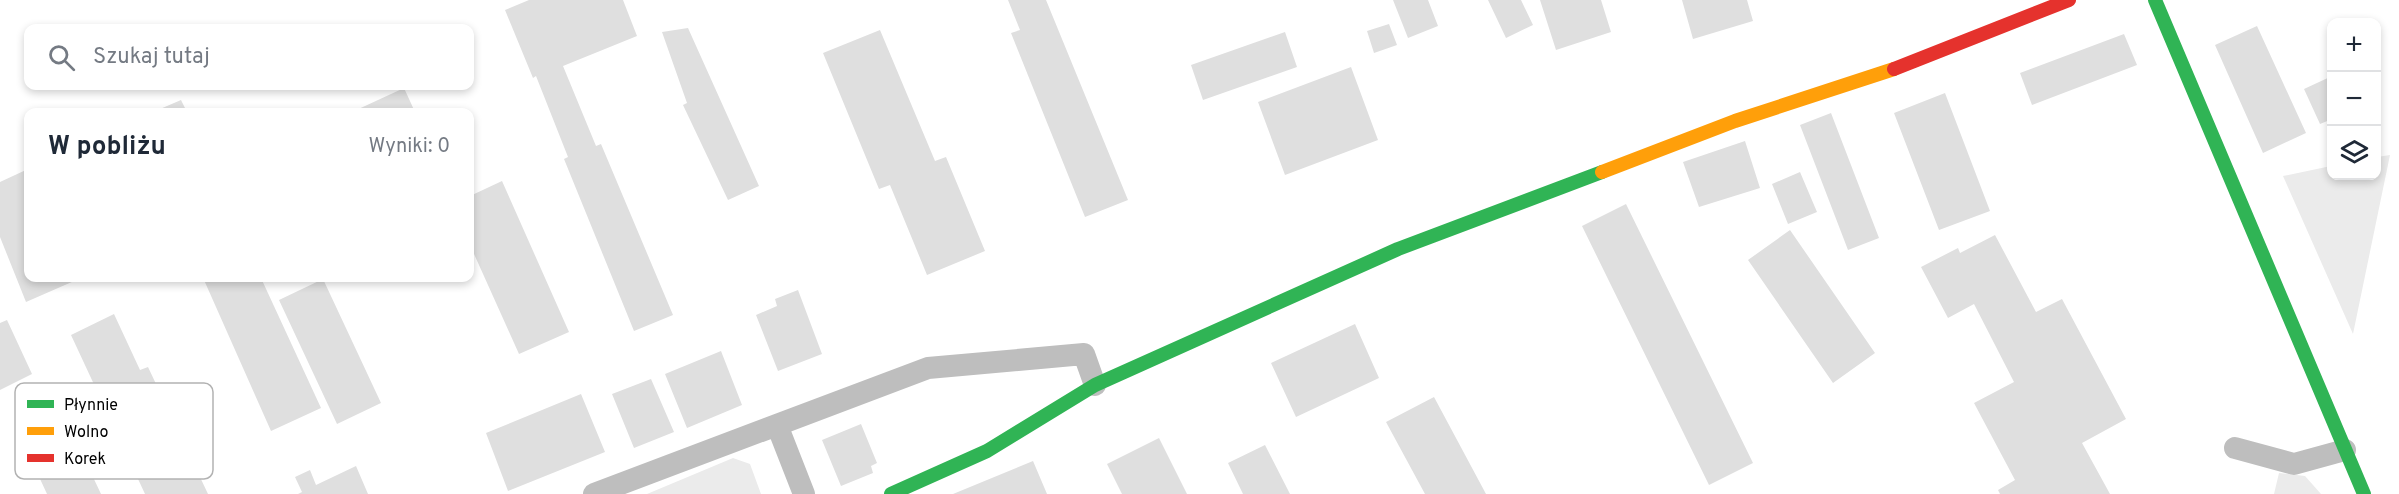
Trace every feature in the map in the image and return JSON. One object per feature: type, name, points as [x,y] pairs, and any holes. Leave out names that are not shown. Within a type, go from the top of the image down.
[{"type":"street","points":[[891,494],[987,451],[1095,385],[1398,249],[1735,121],[1917,61],[2057,7],[2069,0]]},
{"type":"street","points":[[2155,0],[2364,494]]},
{"type":"lane","points":[[594,494],[928,368],[1084,354],[1095,385]]},
{"type":"lane","points":[[777,425],[804,494]]},
{"type":"lane","points":[[2235,448],[2294,464],[2345,450]]},
{"type":"shaded area","points":[[2390,155],[2353,334],[2283,176],[2327,167],[2327,180],[2381,180],[2381,156]]},
{"type":"shaded area","points":[[733,458],[750,464],[761,494],[647,494]]},
{"type":"shaded area","points":[[2279,473],[2305,476],[2321,494],[2274,494]]},
{"type":"building","points":[[529,0],[623,0],[637,36],[563,66],[596,146],[601,144],[673,315],[634,331],[564,159],[568,157],[536,76],[533,78],[505,10]]},
{"type":"building","points":[[1008,0],[1046,0],[1128,200],[1085,217],[1011,33],[1020,30]]},
{"type":"building","points":[[1393,0],[1428,0],[1438,26],[1408,38]]},
{"type":"building","points":[[1488,0],[1521,0],[1533,25],[1506,38]]},
{"type":"building","points":[[1540,0],[1601,0],[1611,32],[1556,50]]},
{"type":"building","points":[[1682,0],[1747,0],[1753,21],[1693,39]]},
{"type":"building","points":[[1389,24],[1397,45],[1374,53],[1367,31]]},
{"type":"building","points":[[2257,26],[2306,133],[2263,153],[2215,45]]},
{"type":"building","points":[[688,28],[759,186],[728,200],[683,105],[687,103],[662,32]]},
{"type":"building","points":[[880,30],[935,161],[946,157],[985,251],[927,275],[890,185],[879,189],[823,53]]},
{"type":"building","points":[[1285,32],[1297,67],[1203,100],[1191,65]]},
{"type":"building","points":[[2124,34],[2137,65],[2032,105],[2020,73]]},
{"type":"building","points":[[1351,67],[1378,140],[1285,175],[1258,102]]},
{"type":"building","points":[[2327,78],[2327,121],[2320,124],[2304,89]]},
{"type":"building","points":[[400,90],[405,90],[413,108],[361,108]]},
{"type":"building","points":[[1945,93],[1990,211],[1939,230],[1894,113]]},
{"type":"building","points":[[181,100],[185,108],[162,108]]},
{"type":"building","points":[[1831,113],[1879,238],[1848,250],[1800,125]]},
{"type":"building","points":[[1745,141],[1760,188],[1699,207],[1683,162]]},
{"type":"building","points":[[24,171],[24,282],[72,282],[26,302],[0,237],[0,182]]},
{"type":"building","points":[[1800,172],[1817,212],[1788,224],[1772,184]]},
{"type":"building","points":[[502,181],[569,332],[519,354],[474,254],[474,194]]},
{"type":"building","points":[[1626,204],[1753,463],[1709,485],[1582,226]]},
{"type":"building","points":[[1790,230],[1875,353],[1833,383],[1748,260]]},
{"type":"building","points":[[1995,235],[2036,312],[2062,299],[2126,419],[2082,443],[2110,494],[2000,494],[1998,490],[2015,480],[1974,403],[2014,382],[1974,304],[1948,318],[1921,267],[1958,248],[1960,253]]},
{"type":"building","points":[[205,282],[263,282],[321,408],[271,431]]},
{"type":"building","points":[[317,282],[324,282],[381,403],[337,424],[279,300]]},
{"type":"building","points":[[798,290],[822,354],[778,371],[756,315],[777,306],[775,299]]},
{"type":"building","points":[[114,314],[140,370],[148,367],[156,383],[93,383],[71,335]]},
{"type":"building","points":[[7,320],[32,374],[0,390],[0,323]]},
{"type":"building","points":[[1355,324],[1379,378],[1296,417],[1271,363]]},
{"type":"building","points":[[721,351],[742,405],[687,428],[665,374]]},
{"type":"building","points":[[651,379],[674,432],[634,448],[612,394]]},
{"type":"building","points":[[581,394],[605,452],[508,491],[486,433]]},
{"type":"building","points":[[1434,397],[1486,494],[1425,494],[1386,422]]},
{"type":"building","points":[[861,424],[877,463],[871,466],[873,473],[841,486],[822,440]]},
{"type":"building","points":[[1159,438],[1187,494],[1122,494],[1107,464]]},
{"type":"building","points":[[1265,445],[1290,494],[1243,494],[1228,463]]},
{"type":"building","points":[[1033,461],[1047,494],[953,494]]},
{"type":"building","points":[[356,466],[368,494],[298,494],[302,492],[295,477],[310,470],[316,485]]},
{"type":"building","points":[[40,479],[94,479],[101,494],[47,494]]},
{"type":"building","points":[[138,479],[201,479],[208,494],[145,494]]},
{"type":"traffic: fast","points":[[2155,0],[2364,494]]},
{"type":"traffic: fast","points":[[891,494],[987,451],[1095,385],[1398,249],[1602,172]]},
{"type":"traffic: slow","points":[[1602,172],[1735,121],[1894,69]]},
{"type":"traffic: jam","points":[[1894,69],[2069,0]]}]
